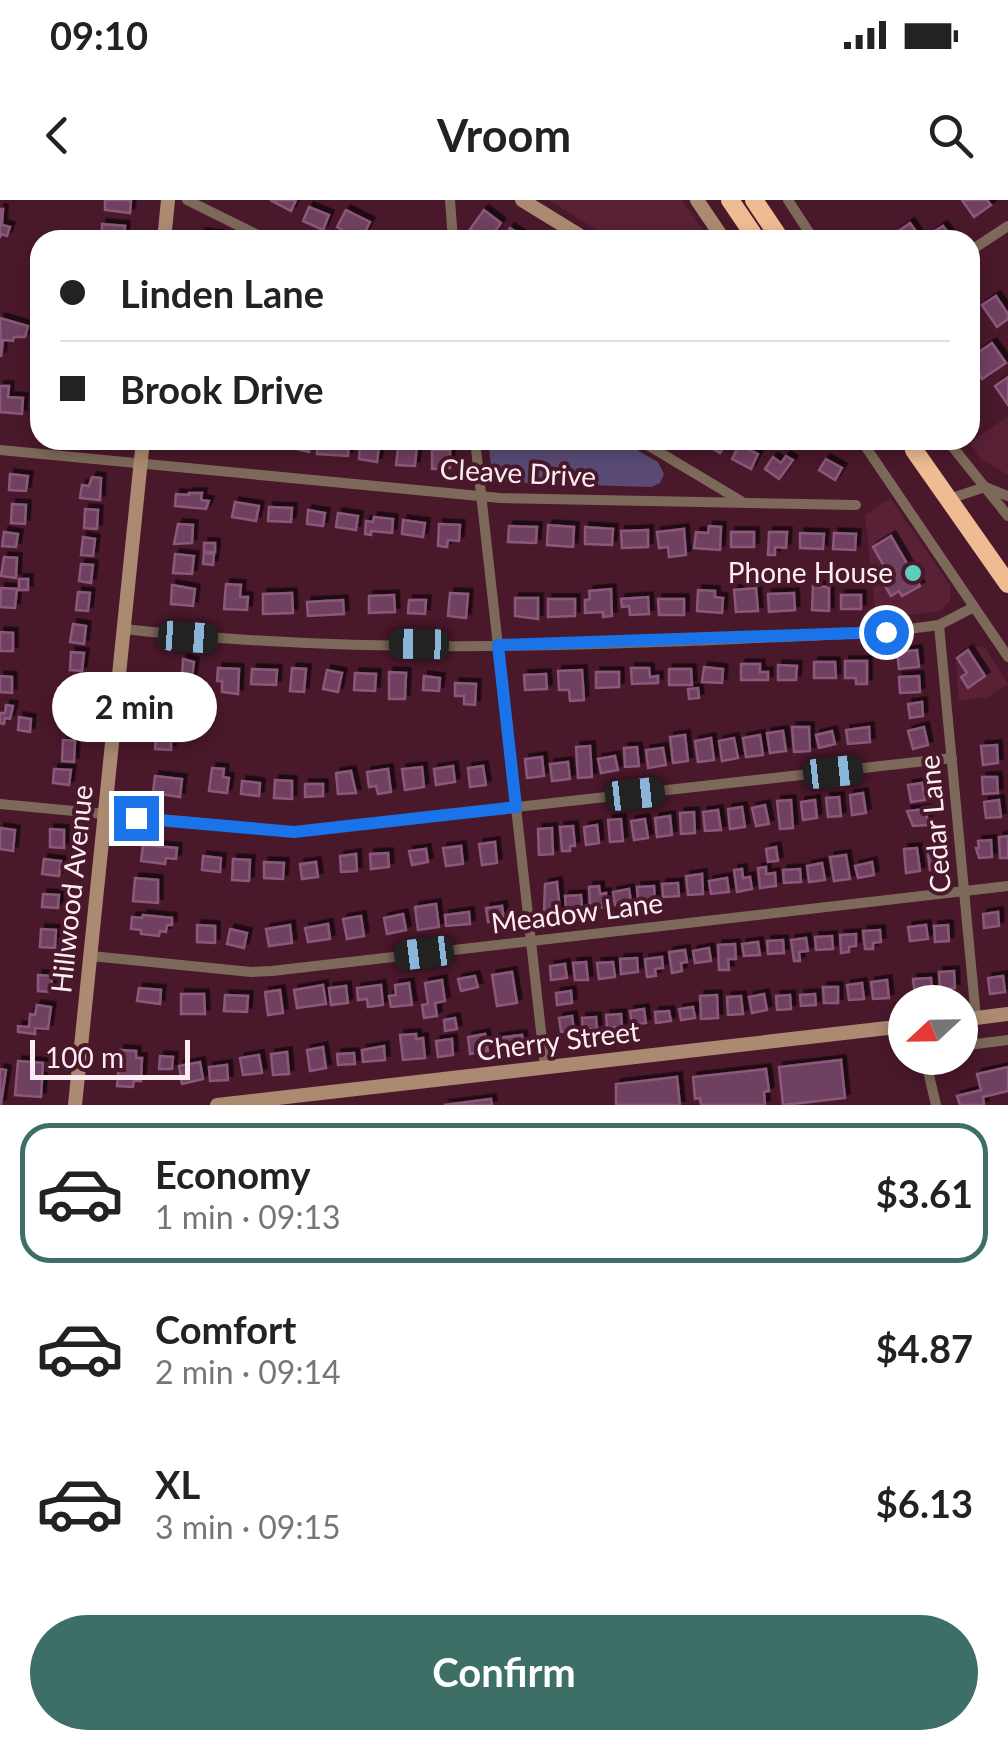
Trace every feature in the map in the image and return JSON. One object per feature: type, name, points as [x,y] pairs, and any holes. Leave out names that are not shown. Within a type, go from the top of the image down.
[{"type":"highway","points":[[730,200],[751,230]]},
{"type":"highway","points":[[754,200],[774,230]]},
{"type":"highway","points":[[916,450],[1008,584]]},
{"type":"street","points":[[165,230],[168,200]]},
{"type":"street","points":[[187,200],[248,230]]},
{"type":"street","points":[[450,200],[452,230]]},
{"type":"street","points":[[522,200],[571,230]]},
{"type":"street","points":[[696,200],[717,230]]},
{"type":"street","points":[[788,200],[808,230]]},
{"type":"street","points":[[980,245],[1008,226]]},
{"type":"street","name":"Cleave Drive","points":[[0,450],[481,496],[856,505]]},
{"type":"street","name":"Hillwood Avenue","points":[[75,1105],[142,450]]},
{"type":"street","points":[[476,450],[544,1067]]},
{"type":"street","points":[[656,450],[744,503]]},
{"type":"street","points":[[867,450],[1008,657]]},
{"type":"street","points":[[955,450],[1008,516]]},
{"type":"street","points":[[949,498],[985,487],[1008,496]]},
{"type":"street","points":[[124,629],[261,642],[498,645],[886,632],[939,625],[974,607]]},
{"type":"street","name":"Cedar Lane","points":[[939,625],[964,891],[967,985]]},
{"type":"street","points":[[0,804],[294,832],[952,758]]},
{"type":"street","name":"Meadow Lane","points":[[90,956],[251,972],[1008,886]]},
{"type":"street","points":[[978,1018],[1008,1014]]},
{"type":"street","name":"Cherry Street","points":[[217,1105],[275,1102],[888,1028]]},
{"type":"street","points":[[978,1044],[1008,1040]]},
{"type":"street","points":[[929,1075],[936,1105]]},
{"type":"shaded area","points":[[549,200],[682,200],[703,230],[596,230]]},
{"type":"shaded area","points":[[1008,416],[1008,475],[980,458],[975,450],[980,450],[980,436]]},
{"type":"shaded area","points":[[489,450],[637,450],[658,462],[664,474],[660,483],[651,487],[493,482]]},
{"type":"shaded area","points":[[890,498],[950,585],[950,600],[941,611],[876,619],[865,515]]},
{"type":"shaded area","points":[[971,645],[985,648],[1008,684],[988,697],[959,701],[956,663],[960,653]]},
{"type":"building","points":[[105,200],[131,200],[130,213],[105,210]]},
{"type":"building","points":[[270,200],[296,200],[291,211]]},
{"type":"building","points":[[962,200],[987,200],[991,205],[974,217]]},
{"type":"building","points":[[309,207],[329,215],[323,230],[303,221]]},
{"type":"building","points":[[0,209],[2,225],[10,227],[7,236],[1,234],[0,238]]},
{"type":"building","points":[[346,210],[370,222],[366,230],[337,227]]},
{"type":"building","points":[[484,210],[501,223],[496,230],[470,229]]},
{"type":"building","points":[[102,224],[125,226],[125,230],[102,230]]},
{"type":"building","points":[[996,296],[1008,314],[1008,319],[997,327],[982,305]]},
{"type":"building","points":[[0,318],[28,326],[25,337],[3,340],[1,357]]},
{"type":"building","points":[[992,343],[1006,363],[982,379],[980,351]]},
{"type":"building","points":[[1008,377],[1008,405],[995,386]]},
{"type":"building","points":[[0,386],[9,386],[8,397],[23,398],[22,414],[0,412]]},
{"type":"building","points":[[317,450],[348,450],[348,456],[317,454]]},
{"type":"building","points":[[360,450],[379,450],[377,462],[359,459]]},
{"type":"building","points":[[398,450],[417,450],[415,466],[396,465]]},
{"type":"building","points":[[432,450],[450,450],[450,468],[432,469]]},
{"type":"building","points":[[736,450],[758,454],[751,469],[732,459]]},
{"type":"building","points":[[786,456],[793,460],[779,479],[765,469],[773,457],[781,463]]},
{"type":"building","points":[[826,459],[842,468],[835,480],[819,470]]},
{"type":"building","points":[[10,474],[28,476],[26,491],[9,490]]},
{"type":"building","points":[[92,477],[101,478],[100,500],[80,498],[82,485],[89,486]]},
{"type":"building","points":[[202,493],[201,500],[209,501],[206,509],[175,506],[176,494]]},
{"type":"building","points":[[235,502],[259,506],[256,521],[232,517]]},
{"type":"building","points":[[12,504],[26,505],[25,524],[11,523]]},
{"type":"building","points":[[269,507],[292,508],[291,522],[268,521]]},
{"type":"building","points":[[85,509],[98,510],[97,529],[84,528]]},
{"type":"building","points":[[308,510],[325,513],[323,526],[307,524]]},
{"type":"building","points":[[338,513],[358,516],[356,530],[336,527]]},
{"type":"building","points":[[374,517],[393,519],[392,533],[365,534],[366,521],[373,522]]},
{"type":"building","points":[[403,520],[425,523],[423,537],[402,534]]},
{"type":"building","points":[[178,524],[193,525],[192,543],[174,544]]},
{"type":"building","points":[[439,524],[460,525],[459,541],[448,540],[447,547],[438,546]]},
{"type":"building","points":[[548,525],[574,527],[573,547],[547,545]]},
{"type":"building","points":[[509,526],[537,527],[536,543],[508,542]]},
{"type":"building","points":[[709,526],[721,527],[720,550],[694,548],[696,532],[708,533]]},
{"type":"building","points":[[585,527],[613,529],[612,545],[585,544]]},
{"type":"building","points":[[684,529],[686,555],[669,557],[668,547],[659,548],[657,532]]},
{"type":"building","points":[[648,530],[648,547],[622,548],[621,531]]},
{"type":"building","points":[[4,532],[18,534],[16,547],[2,546]]},
{"type":"building","points":[[731,532],[754,532],[754,547],[731,547]]},
{"type":"building","points":[[769,532],[787,532],[786,548],[775,547],[775,555],[768,555]]},
{"type":"building","points":[[800,533],[824,534],[823,549],[800,548]]},
{"type":"building","points":[[834,533],[856,534],[855,550],[833,549]]},
{"type":"building","points":[[891,536],[920,586],[902,596],[899,591],[891,596],[883,583],[891,578],[873,547]]},
{"type":"building","points":[[83,537],[95,539],[93,556],[81,555]]},
{"type":"building","points":[[204,543],[215,543],[215,552],[204,552]]},
{"type":"building","points":[[204,553],[214,554],[213,565],[203,564]]},
{"type":"building","points":[[175,554],[194,556],[192,574],[173,573]]},
{"type":"building","points":[[4,557],[17,558],[16,578],[1,576]]},
{"type":"building","points":[[81,564],[93,565],[91,583],[79,581]]},
{"type":"building","points":[[19,579],[28,579],[28,590],[19,590]]},
{"type":"building","points":[[226,584],[241,585],[240,597],[248,597],[247,610],[224,609]]},
{"type":"building","points":[[172,585],[195,589],[193,606],[171,604]]},
{"type":"building","points":[[813,586],[829,587],[829,611],[812,610]]},
{"type":"building","points":[[1,588],[17,589],[15,608],[0,607]]},
{"type":"building","points":[[756,588],[758,611],[736,612],[734,590]]},
{"type":"building","points":[[611,589],[612,616],[585,613],[589,591]]},
{"type":"building","points":[[698,590],[715,591],[715,597],[723,598],[722,613],[697,611]]},
{"type":"building","points":[[78,592],[90,593],[88,611],[76,610]]},
{"type":"building","points":[[292,593],[293,613],[263,614],[263,594]]},
{"type":"building","points":[[450,593],[468,594],[466,618],[448,616]]},
{"type":"building","points":[[794,593],[795,610],[769,612],[768,594]]},
{"type":"building","points":[[394,595],[395,612],[369,613],[369,596]]},
{"type":"building","points":[[841,595],[861,595],[861,609],[841,609]]},
{"type":"building","points":[[648,597],[649,614],[630,615],[629,606],[622,607],[621,599]]},
{"type":"building","points":[[515,598],[538,598],[538,619],[515,616]]},
{"type":"building","points":[[548,599],[575,599],[575,616],[548,617]]},
{"type":"building","points":[[658,599],[684,599],[684,615],[659,615]]},
{"type":"building","points":[[343,600],[344,614],[308,616],[307,602]]},
{"type":"building","points":[[409,600],[426,600],[425,614],[408,613]]},
{"type":"building","points":[[73,624],[86,626],[84,644],[70,642]]},
{"type":"building","points":[[0,632],[13,633],[13,651],[0,651]]},
{"type":"building","points":[[917,650],[919,667],[899,669],[897,652]]},
{"type":"building","points":[[968,650],[985,676],[968,688],[961,677],[967,673],[957,658]]},
{"type":"building","points":[[71,652],[84,653],[82,671],[70,670]]},
{"type":"building","points":[[183,659],[194,662],[192,678],[182,677]]},
{"type":"building","points":[[845,661],[867,661],[867,684],[845,678]]},
{"type":"building","points":[[814,662],[835,662],[836,678],[814,678]]},
{"type":"building","points":[[741,664],[760,664],[760,672],[768,672],[768,680],[741,680]]},
{"type":"building","points":[[778,665],[797,666],[796,680],[778,680]]},
{"type":"building","points":[[704,667],[723,669],[722,683],[702,682]]},
{"type":"building","points":[[218,668],[239,669],[238,694],[222,692],[222,681],[217,681]]},
{"type":"building","points":[[292,668],[306,669],[304,692],[290,691]]},
{"type":"building","points":[[631,668],[649,668],[650,677],[658,676],[658,683],[632,684]]},
{"type":"building","points":[[252,669],[277,670],[276,685],[251,684]]},
{"type":"building","points":[[669,669],[691,669],[692,685],[669,685]]},
{"type":"building","points":[[327,670],[342,673],[338,692],[323,689]]},
{"type":"building","points":[[582,670],[584,700],[570,701],[569,690],[559,690],[558,671]]},
{"type":"building","points":[[389,672],[406,673],[405,699],[389,699]]},
{"type":"building","points":[[596,672],[619,672],[619,687],[596,688]]},
{"type":"building","points":[[355,673],[376,674],[375,691],[354,690]]},
{"type":"building","points":[[546,674],[547,689],[525,690],[524,675]]},
{"type":"building","points":[[0,676],[12,677],[12,693],[0,692]]},
{"type":"building","points":[[424,676],[440,678],[439,691],[423,690]]},
{"type":"building","points":[[919,676],[920,692],[900,693],[899,677]]},
{"type":"building","points":[[455,683],[476,684],[475,705],[464,704],[464,696],[455,696]]},
{"type":"building","points":[[80,686],[79,703],[58,700],[58,688]]},
{"type":"building","points":[[698,688],[699,698],[689,699],[688,689]]},
{"type":"building","points":[[922,702],[923,716],[910,718],[908,704]]},
{"type":"building","points":[[6,705],[13,706],[10,719],[5,718],[4,724],[0,723],[0,713],[5,713]]},
{"type":"building","points":[[65,711],[78,712],[77,730],[63,729]]},
{"type":"building","points":[[19,717],[31,719],[30,732],[18,730]]},
{"type":"building","points":[[157,721],[172,722],[172,732],[185,733],[184,741],[171,741],[171,750],[155,749]]},
{"type":"building","points":[[792,727],[809,727],[810,751],[794,752]]},
{"type":"building","points":[[869,727],[870,742],[848,744],[846,730]]},
{"type":"building","points":[[924,727],[928,745],[913,749],[908,731]]},
{"type":"building","points":[[783,731],[786,751],[770,753],[767,733]]},
{"type":"building","points":[[832,731],[835,744],[819,748],[816,735]]},
{"type":"building","points":[[685,735],[688,761],[673,763],[670,737]]},
{"type":"building","points":[[760,735],[763,755],[746,757],[743,738]]},
{"type":"building","points":[[711,738],[714,760],[698,762],[695,741]]},
{"type":"building","points":[[734,738],[738,758],[722,761],[719,741]]},
{"type":"building","points":[[63,740],[75,741],[74,762],[62,761]]},
{"type":"building","points":[[997,745],[998,763],[983,765],[981,746]]},
{"type":"building","points":[[590,746],[592,777],[578,778],[576,747]]},
{"type":"building","points":[[637,747],[639,766],[625,767],[624,748]]},
{"type":"building","points":[[663,748],[666,765],[648,768],[646,750]]},
{"type":"building","points":[[615,756],[618,770],[601,773],[598,759]]},
{"type":"building","points":[[542,757],[544,776],[527,778],[525,759]]},
{"type":"building","points":[[568,762],[570,779],[552,781],[550,764]]},
{"type":"building","points":[[453,766],[455,782],[436,785],[434,769]]},
{"type":"building","points":[[483,766],[486,785],[470,787],[468,768]]},
{"type":"building","points":[[422,767],[424,787],[405,790],[402,769]]},
{"type":"building","points":[[212,768],[224,769],[223,777],[229,778],[227,793],[209,791]]},
{"type":"building","points":[[54,769],[71,770],[69,785],[53,783]]},
{"type":"building","points":[[388,769],[391,792],[378,794],[376,786],[369,787],[367,772]]},
{"type":"building","points":[[351,771],[356,793],[338,794],[336,773]]},
{"type":"building","points":[[155,776],[182,779],[180,797],[153,793]]},
{"type":"building","points":[[982,777],[997,777],[998,793],[983,794]]},
{"type":"building","points":[[275,780],[292,781],[292,799],[274,798]]},
{"type":"building","points":[[242,781],[260,783],[259,796],[241,794]]},
{"type":"building","points":[[922,783],[925,800],[911,802],[908,785]]},
{"type":"building","points":[[305,784],[323,784],[323,796],[305,797]]},
{"type":"building","points":[[863,793],[866,813],[852,815],[850,795]]},
{"type":"building","points":[[839,797],[841,816],[828,817],[826,798]]},
{"type":"building","points":[[791,800],[793,828],[780,829],[777,801]]},
{"type":"building","points":[[815,800],[817,818],[803,820],[801,802]]},
{"type":"building","points":[[999,800],[1001,817],[986,818],[984,802]]},
{"type":"building","points":[[765,805],[769,824],[756,826],[752,808]]},
{"type":"building","points":[[742,807],[745,827],[730,829],[728,809]]},
{"type":"building","points":[[926,809],[928,825],[913,826],[907,811]]},
{"type":"building","points":[[718,810],[721,830],[705,831],[703,812]]},
{"type":"building","points":[[694,812],[695,833],[681,834],[680,813]]},
{"type":"building","points":[[670,816],[672,835],[657,837],[655,818]]},
{"type":"building","points":[[621,819],[623,841],[610,842],[608,820]]},
{"type":"building","points":[[645,819],[648,838],[634,840],[631,821]]},
{"type":"building","points":[[597,825],[599,843],[586,845],[584,827]]},
{"type":"building","points":[[573,826],[575,846],[562,851],[560,827]]},
{"type":"building","points":[[0,828],[15,830],[13,851],[0,849]]},
{"type":"building","points":[[552,828],[553,854],[539,855],[538,829]]},
{"type":"building","points":[[50,829],[64,830],[64,848],[50,847]]},
{"type":"building","points":[[1008,836],[1008,858],[1000,858],[999,837]]},
{"type":"building","points":[[991,840],[992,857],[979,858],[978,841]]},
{"type":"building","points":[[495,842],[497,863],[482,865],[479,844]]},
{"type":"building","points":[[143,845],[177,848],[176,859],[166,858],[165,864],[141,861]]},
{"type":"building","points":[[461,846],[463,864],[446,866],[443,848]]},
{"type":"building","points":[[940,846],[943,868],[930,870],[927,847]]},
{"type":"building","points":[[776,847],[778,861],[768,862],[766,849]]},
{"type":"building","points":[[917,848],[920,871],[906,873],[904,849]]},
{"type":"building","points":[[426,849],[428,862],[412,865],[409,851]]},
{"type":"building","points":[[388,853],[389,867],[371,869],[370,854]]},
{"type":"building","points":[[356,854],[357,871],[341,872],[340,856]]},
{"type":"building","points":[[846,855],[850,879],[834,881],[830,857]]},
{"type":"building","points":[[203,856],[221,858],[220,872],[202,870]]},
{"type":"building","points":[[44,859],[61,861],[59,876],[42,874]]},
{"type":"building","points":[[233,859],[250,860],[249,881],[232,880]]},
{"type":"building","points":[[264,862],[284,863],[283,879],[264,878]]},
{"type":"building","points":[[316,862],[318,877],[302,879],[300,864]]},
{"type":"building","points":[[872,862],[874,875],[858,878],[855,866]]},
{"type":"building","points":[[822,863],[825,880],[809,882],[807,866]]},
{"type":"building","points":[[766,867],[766,874],[775,873],[776,886],[760,888],[758,868]]},
{"type":"building","points":[[742,869],[743,878],[750,877],[752,889],[737,892],[734,870]]},
{"type":"building","points":[[800,869],[801,882],[784,883],[783,870]]},
{"type":"building","points":[[702,874],[703,894],[688,895],[686,876]]},
{"type":"building","points":[[135,878],[158,880],[158,903],[133,901]]},
{"type":"building","points":[[727,878],[729,892],[711,894],[709,881]]},
{"type":"building","points":[[557,882],[560,911],[544,912],[545,884]]},
{"type":"building","points":[[678,883],[679,896],[663,897],[662,884]]},
{"type":"building","points":[[599,886],[600,894],[606,893],[606,907],[590,908],[589,887]]},
{"type":"building","points":[[654,886],[655,902],[638,903],[637,887]]},
{"type":"building","points":[[629,889],[631,902],[615,905],[613,892]]},
{"type":"building","points":[[43,894],[59,895],[58,908],[42,907]]},
{"type":"building","points":[[581,895],[582,908],[566,909],[565,896]]},
{"type":"building","points":[[436,904],[439,927],[418,930],[415,907]]},
{"type":"building","points":[[502,906],[504,920],[488,922],[486,908]]},
{"type":"building","points":[[469,912],[470,924],[446,926],[445,915]]},
{"type":"building","points":[[998,912],[999,926],[984,928],[983,914]]},
{"type":"building","points":[[403,914],[406,930],[387,934],[384,918]]},
{"type":"building","points":[[361,916],[364,936],[347,939],[343,919]]},
{"type":"building","points":[[132,917],[172,918],[172,925],[167,925],[166,932],[160,931],[159,936],[141,934],[141,930],[131,929]]},
{"type":"building","points":[[328,924],[330,939],[308,942],[305,928]]},
{"type":"building","points":[[197,925],[215,926],[215,943],[197,942]]},
{"type":"building","points":[[290,925],[292,943],[269,946],[266,929]]},
{"type":"building","points":[[926,925],[928,939],[910,941],[908,927]]},
{"type":"building","points":[[948,925],[949,941],[935,942],[934,926]]},
{"type":"building","points":[[41,929],[56,930],[55,948],[40,947]]},
{"type":"building","points":[[230,929],[247,933],[244,948],[227,944]]},
{"type":"building","points":[[880,930],[881,942],[873,943],[873,949],[865,949],[863,931]]},
{"type":"building","points":[[856,934],[856,946],[841,953],[840,935]]},
{"type":"building","points":[[832,936],[833,949],[816,950],[815,937]]},
{"type":"building","points":[[806,938],[808,951],[799,952],[800,961],[794,961],[791,940]]},
{"type":"building","points":[[783,940],[784,953],[768,954],[767,941]]},
{"type":"building","points":[[758,942],[760,955],[744,956],[742,944]]},
{"type":"building","points":[[735,944],[736,959],[728,959],[729,970],[719,970],[718,945]]},
{"type":"building","points":[[709,948],[711,961],[695,963],[693,951]]},
{"type":"building","points":[[685,950],[687,962],[681,963],[682,971],[672,973],[669,952]]},
{"type":"building","points":[[662,957],[663,968],[655,969],[656,976],[647,977],[645,959]]},
{"type":"building","points":[[637,958],[638,972],[621,974],[620,959]]},
{"type":"building","points":[[586,962],[588,980],[575,980],[573,963]]},
{"type":"building","points":[[613,962],[615,977],[599,979],[597,963]]},
{"type":"building","points":[[565,964],[567,978],[551,980],[550,966]]},
{"type":"building","points":[[954,971],[955,985],[940,985],[939,972]]},
{"type":"building","points":[[512,972],[517,1003],[497,1006],[492,975]]},
{"type":"building","points":[[38,975],[52,976],[51,992],[38,991]]},
{"type":"building","points":[[475,976],[478,987],[461,991],[458,979]]},
{"type":"building","points":[[1003,976],[1005,992],[990,994],[988,978]]},
{"type":"building","points":[[931,978],[932,985],[914,985],[913,979]]},
{"type":"building","points":[[442,980],[445,1001],[435,1003],[437,1016],[424,1018],[422,1005],[428,1004],[425,983]]},
{"type":"building","points":[[887,980],[888,998],[873,999],[871,982]]},
{"type":"building","points":[[409,983],[412,1005],[391,1007],[389,996],[396,995],[395,985]]},
{"type":"building","points":[[862,983],[864,999],[849,1000],[847,985]]},
{"type":"building","points":[[323,985],[326,1004],[297,1008],[294,990]]},
{"type":"building","points":[[381,985],[383,1005],[368,1007],[367,999],[358,1000],[357,988]]},
{"type":"building","points":[[346,986],[348,1003],[331,1005],[329,988]]},
{"type":"building","points":[[823,987],[838,987],[838,1003],[824,1003]]},
{"type":"building","points":[[139,988],[161,990],[160,1004],[137,1001]]},
{"type":"building","points":[[280,990],[283,1013],[268,1015],[265,992]]},
{"type":"building","points":[[571,991],[572,1003],[557,1005],[556,993]]},
{"type":"building","points":[[181,994],[204,994],[205,1014],[181,1014]]},
{"type":"building","points":[[764,994],[767,1010],[752,1013],[749,997]]},
{"type":"building","points":[[815,994],[816,1005],[801,1006],[800,995]]},
{"type":"building","points":[[225,995],[248,996],[247,1012],[224,1011]]},
{"type":"building","points":[[717,995],[718,1018],[701,1019],[700,996]]},
{"type":"building","points":[[790,995],[791,1009],[777,1010],[776,996]]},
{"type":"building","points":[[741,996],[743,1014],[728,1015],[727,997]]},
{"type":"building","points":[[37,1005],[51,1007],[48,1029],[35,1028],[35,1034],[18,1032],[18,1026],[29,1027],[30,1014],[35,1015]]},
{"type":"building","points":[[693,1007],[695,1018],[681,1020],[679,1009]]},
{"type":"building","points":[[644,1009],[646,1023],[632,1025],[630,1011]]},
{"type":"building","points":[[669,1011],[671,1021],[656,1023],[655,1012]]},
{"type":"building","points":[[621,1014],[622,1027],[607,1028],[606,1015]]},
{"type":"building","points":[[572,1016],[574,1031],[561,1032],[559,1018]]},
{"type":"building","points":[[596,1017],[597,1029],[583,1030],[582,1018]]},
{"type":"building","points":[[455,1018],[457,1029],[445,1031],[444,1020]]},
{"type":"building","points":[[416,1034],[416,1039],[423,1038],[425,1058],[403,1060],[400,1035]]},
{"type":"building","points":[[485,1034],[488,1051],[470,1054],[468,1037]]},
{"type":"building","points":[[522,1035],[523,1045],[497,1049],[496,1038]]},
{"type":"building","points":[[452,1039],[453,1055],[438,1057],[436,1041]]},
{"type":"building","points":[[384,1046],[385,1060],[363,1062],[362,1050]]},
{"type":"building","points":[[323,1047],[326,1068],[310,1071],[307,1050]]},
{"type":"building","points":[[120,1050],[136,1051],[136,1058],[142,1058],[141,1081],[134,1081],[133,1087],[117,1086]]},
{"type":"building","points":[[287,1052],[289,1074],[273,1075],[271,1054]]},
{"type":"building","points":[[354,1053],[355,1064],[338,1065],[337,1054]]},
{"type":"building","points":[[259,1055],[262,1073],[243,1075],[240,1058]]},
{"type":"building","points":[[160,1056],[173,1057],[172,1069],[159,1069]]},
{"type":"building","points":[[841,1060],[845,1098],[783,1105],[779,1067]]},
{"type":"building","points":[[18,1061],[43,1063],[41,1097],[15,1095]]},
{"type":"building","points":[[200,1062],[203,1079],[182,1084],[179,1066]]},
{"type":"building","points":[[227,1065],[228,1080],[210,1081],[209,1067]]},
{"type":"building","points":[[1008,1067],[1008,1091],[983,1097],[984,1105],[960,1105],[957,1096],[981,1090],[978,1074]]},
{"type":"building","points":[[0,1069],[6,1070],[1,1104],[0,1104]]},
{"type":"building","points":[[766,1069],[769,1091],[764,1092],[765,1105],[701,1105],[700,1098],[695,1099],[693,1077]]},
{"type":"building","points":[[677,1077],[680,1105],[616,1105],[616,1084]]},
{"type":"building","points":[[491,1099],[492,1105],[444,1105]]},
{"type":"place","name":"Phone House","points":[[913,573]]},
{"type":"route","points":[[136,818],[294,832],[516,807],[498,645],[886,632]]}]
